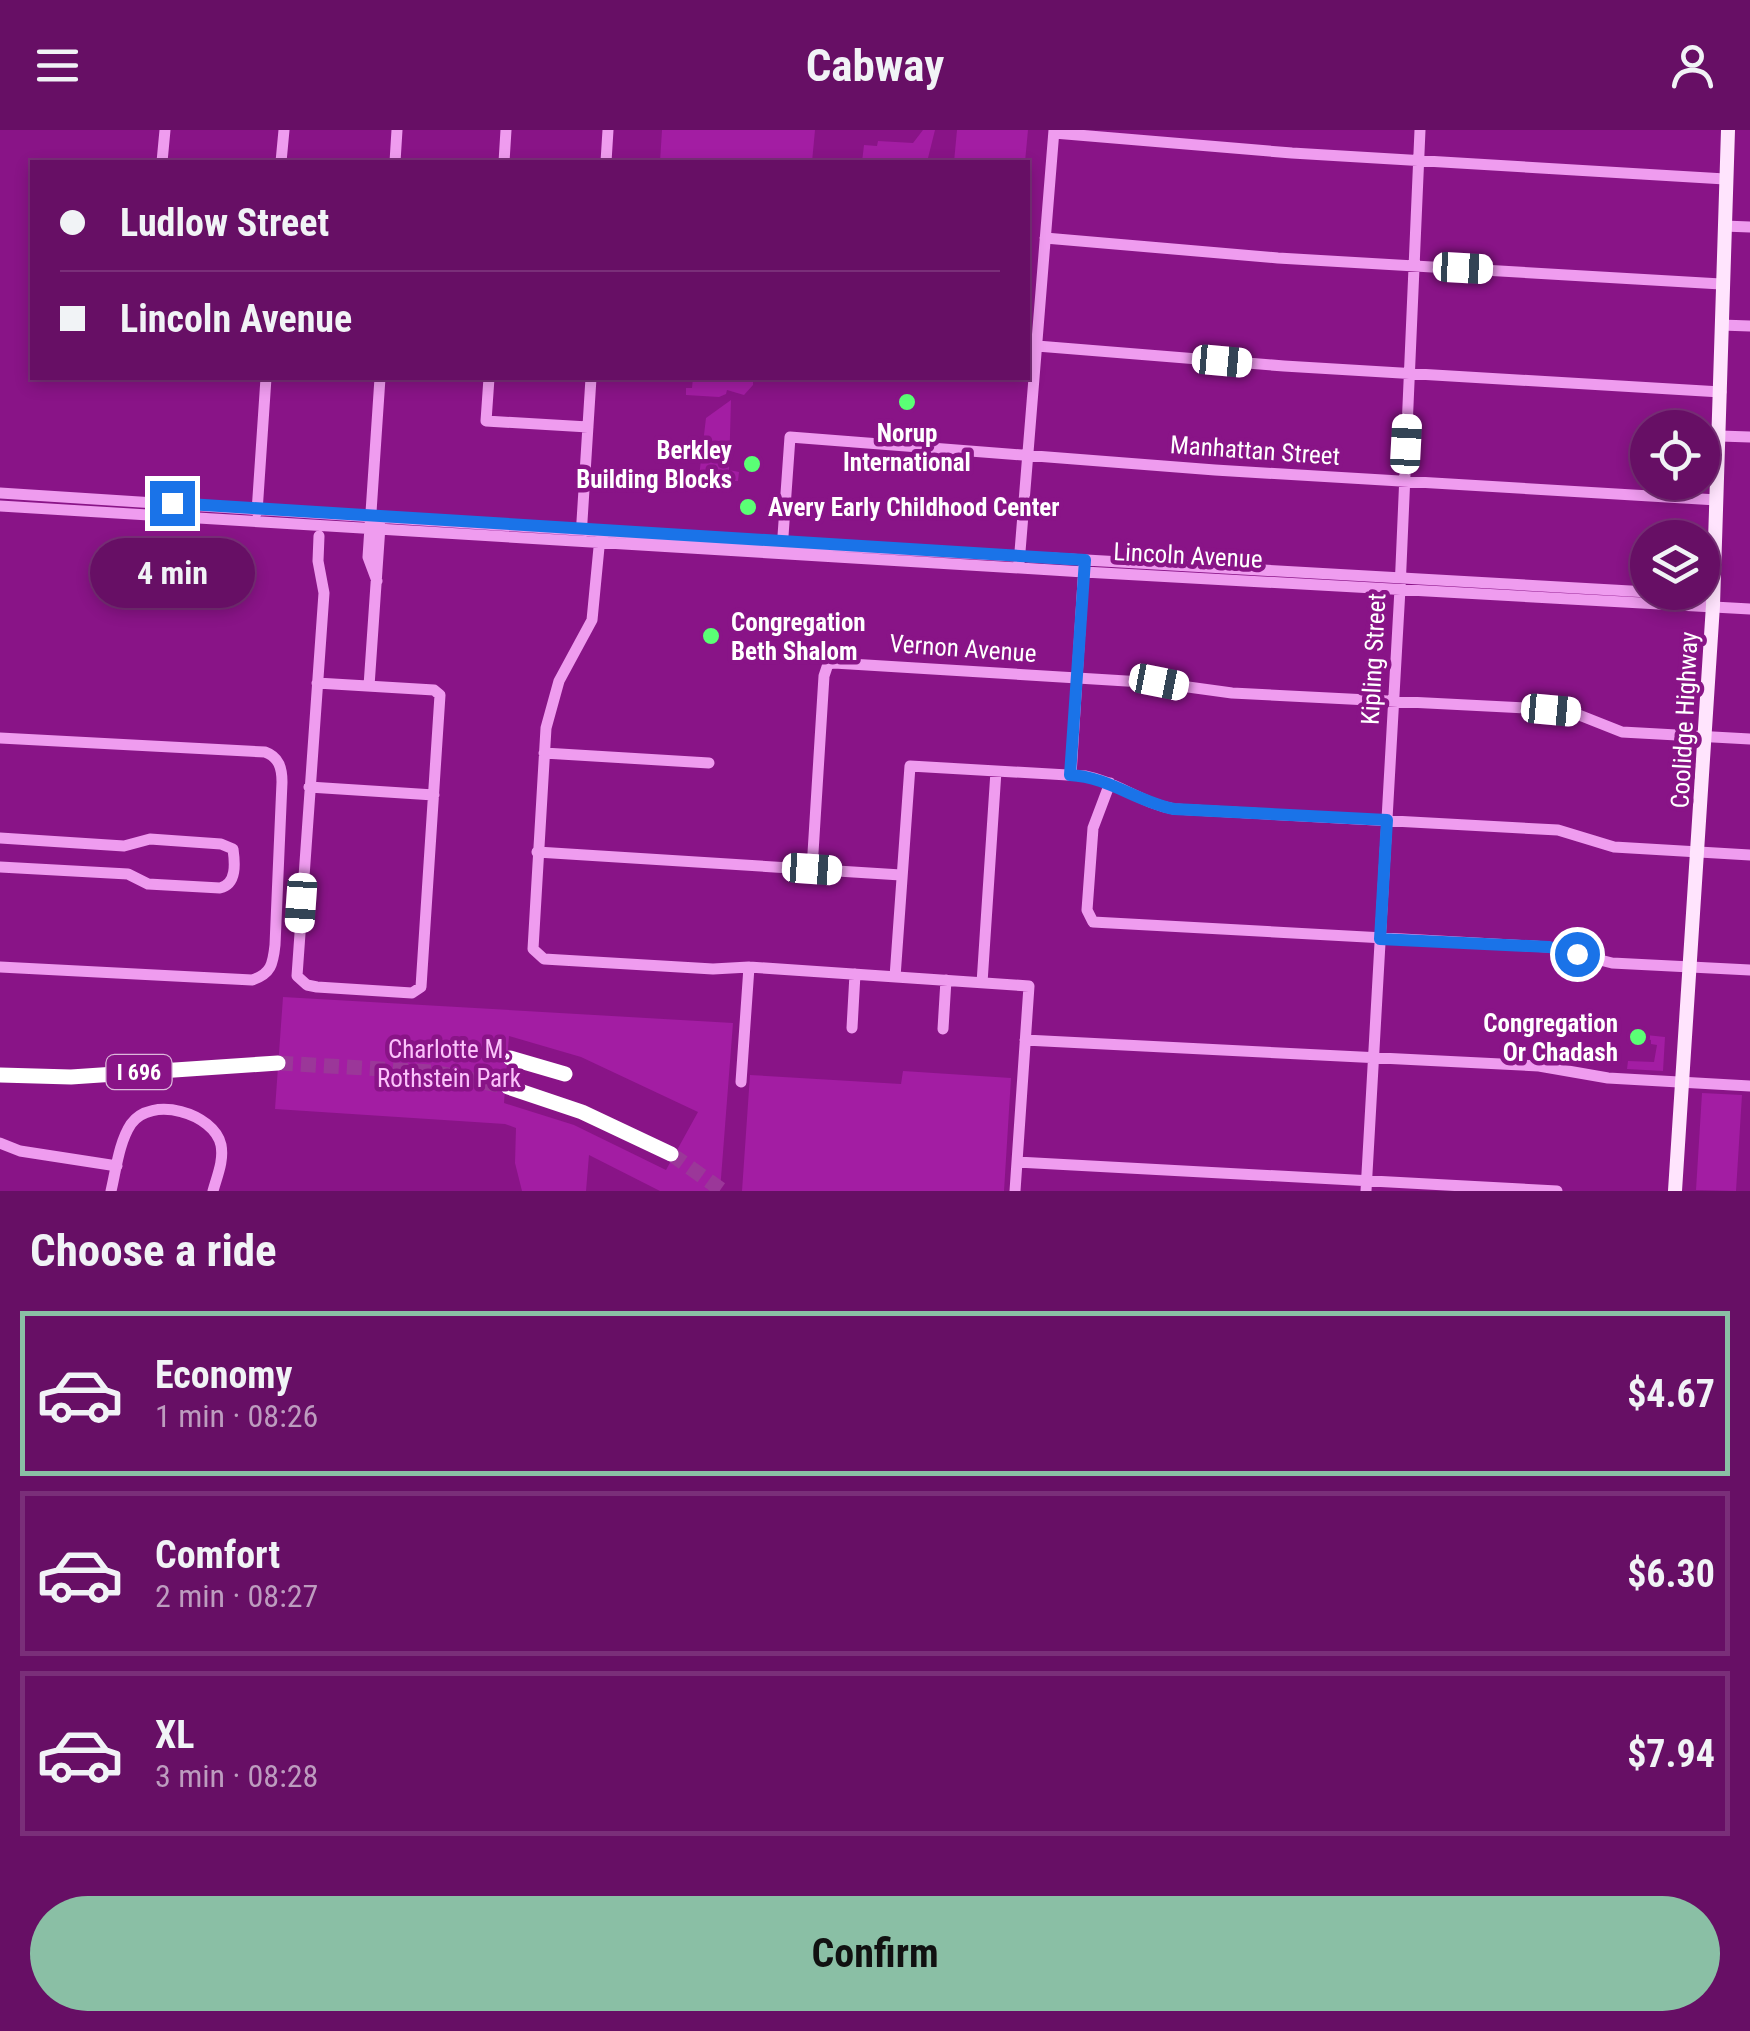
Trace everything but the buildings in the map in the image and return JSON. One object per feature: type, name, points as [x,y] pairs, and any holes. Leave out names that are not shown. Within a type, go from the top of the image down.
[{"type":"highway","points":[[510,1058],[565,1074]]},
{"type":"highway","name":"I 696","points":[[0,1075],[84,1076],[278,1063]]},
{"type":"highway","points":[[508,1087],[592,1116],[671,1154]]},
{"type":"main road","name":"Coolidge Highway","points":[[1720,436],[1728,130]]},
{"type":"main road","name":"Coolidge Highway","points":[[1717,520],[1718,500]]},
{"type":"main road","name":"Coolidge Highway","points":[[1675,1191],[1713,610]]},
{"type":"street","points":[[162,160],[164,130]]},
{"type":"street","points":[[282,160],[284,130]]},
{"type":"street","points":[[395,160],[398,130]]},
{"type":"street","points":[[504,160],[506,130]]},
{"type":"street","points":[[606,160],[608,130]]},
{"type":"street","name":"Kipling Street","points":[[1366,1186],[1400,583],[1420,130]]},
{"type":"street","points":[[1019,562],[1054,132],[1725,179]]},
{"type":"street","points":[[1724,226],[1750,227]]},
{"type":"street","points":[[1045,238],[1721,284]]},
{"type":"street","points":[[1721,325],[1750,326]]},
{"type":"street","points":[[1036,346],[1721,392]]},
{"type":"street","points":[[257,515],[266,380]]},
{"type":"street","points":[[370,686],[377,582],[368,557],[374,524],[380,380]]},
{"type":"street","points":[[488,380],[486,420],[588,427]]},
{"type":"street","points":[[581,536],[591,380]]},
{"type":"street","points":[[1720,436],[1750,437]]},
{"type":"street","name":"Manhattan Street","points":[[782,548],[790,437],[1630,495]]},
{"type":"street","name":"Lincoln Avenue","points":[[0,493],[374,524],[1630,599]]},
{"type":"street","name":"Lincoln Avenue","points":[[0,506],[257,515]]},
{"type":"street","points":[[317,683],[434,690],[440,695],[421,986],[412,993],[307,985],[297,976],[309,787],[317,683],[324,593],[318,561],[319,536]]},
{"type":"street","points":[[600,537],[595,611],[560,682],[546,728],[531,942],[536,954],[544,959],[581,962],[712,969],[748,967],[1029,986],[1015,1191]]},
{"type":"street","points":[[1070,775],[1084,566]]},
{"type":"street","name":"Lincoln Avenue","points":[[1400,583],[1630,591]]},
{"type":"street","points":[[1720,606],[1750,608]]},
{"type":"street","name":"Vernon Avenue","points":[[812,869],[824,676],[828,664],[1159,682],[1232,694],[1574,712],[1622,732],[1750,739]]},
{"type":"street","points":[[0,738],[265,752],[279,762],[282,782],[275,945],[272,966],[264,976],[252,980],[0,967]]},
{"type":"street","points":[[544,752],[709,763]]},
{"type":"street","points":[[895,977],[910,766],[1070,775],[1110,782],[1143,801],[1174,809],[1558,830],[1614,847],[1750,855]]},
{"type":"street","points":[[982,982],[996,770]]},
{"type":"street","points":[[1110,782],[1093,828],[1089,919],[1098,923],[1549,947],[1612,963],[1750,970]]},
{"type":"street","points":[[309,787],[434,795]]},
{"type":"street","points":[[0,838],[124,846],[150,839],[221,844],[233,849],[234,858],[233,879],[227,887],[220,888],[148,884],[128,874],[0,866]]},
{"type":"street","points":[[537,852],[902,875]]},
{"type":"street","points":[[740,1082],[748,967]]},
{"type":"street","points":[[852,1028],[856,974]]},
{"type":"street","points":[[943,1029],[946,980]]},
{"type":"street","points":[[1025,1040],[1539,1066],[1608,1078],[1750,1086]]},
{"type":"street","points":[[110,1191],[126,1134],[140,1115],[162,1109],[205,1122],[220,1143],[222,1160],[213,1191]]},
{"type":"street","points":[[0,1143],[12,1150],[118,1166]]},
{"type":"street","points":[[1017,1162],[1366,1186],[1557,1191]]},
{"type":"green space","points":[[662,130],[815,130],[812,160],[660,160]]},
{"type":"green space","points":[[923,130],[935,130],[928,160],[862,160],[864,145],[877,146],[878,141],[913,143]]},
{"type":"green space","points":[[957,130],[1028,130],[1025,160],[954,160]]},
{"type":"green space","points":[[693,380],[753,380],[744,395],[727,390],[719,397],[686,395],[686,388],[692,388]]},
{"type":"green space","points":[[731,400],[729,470],[739,472],[738,481],[707,481],[706,486],[698,485],[706,418]]},
{"type":"green space","name":"Charlotte M. Rothstein Park","points":[[283,997],[733,1023],[720,1191],[660,1191],[589,1155],[586,1191],[522,1191],[515,1163],[516,1128],[505,1124],[275,1109]],"holes":[[[509,1036],[581,1057],[698,1112],[666,1170],[574,1125],[504,1103]]]},
{"type":"green space","points":[[1646,1035],[1665,1037],[1663,1071],[1627,1069],[1628,1061],[1654,1062],[1657,1045],[1645,1039]]},
{"type":"green space","points":[[903,1071],[1011,1078],[1004,1191],[742,1191],[750,1075],[901,1084]]},
{"type":"green space","points":[[1702,1093],[1742,1095],[1736,1191],[1696,1190]]},
{"type":"tunnel","points":[[278,1063],[433,1072],[508,1087]]},
{"type":"tunnel","points":[[671,1154],[723,1191]]},
{"type":"place","name":"Norup International","points":[[907,402]]},
{"type":"place","name":"Berkley Building Blocks","points":[[752,464]]},
{"type":"place","name":"Avery Early Childhood Center","points":[[748,507]]},
{"type":"place","name":"Congregation Beth Shalom","points":[[711,636]]},
{"type":"place","name":"Congregation Or Chadash","points":[[1638,1037]]},
{"type":"route","points":[[172,503],[1085,560],[1070,775],[1098,778],[1143,801],[1174,809],[1387,820],[1380,939],[1549,947],[1577,954]]}]
